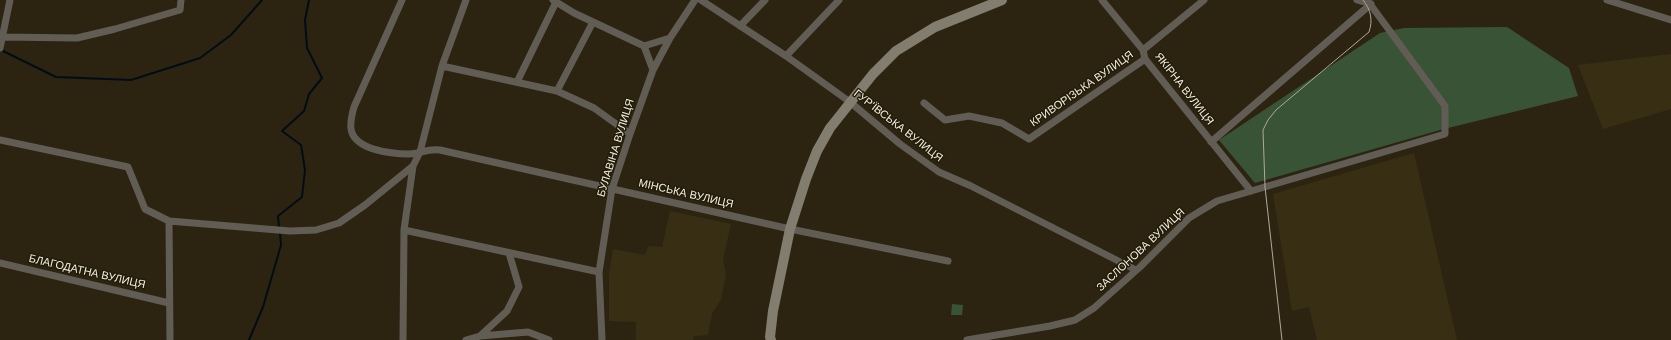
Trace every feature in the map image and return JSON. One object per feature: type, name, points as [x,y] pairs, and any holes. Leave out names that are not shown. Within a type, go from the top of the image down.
[{"type":"main road","points":[[771,340],[770,337],[773,311],[790,229],[817,152],[830,128],[873,74],[896,51],[935,27],[1002,0]]},
{"type":"street","points":[[0,48],[10,0]]},
{"type":"street","points":[[2,37],[77,38],[115,29],[180,10],[181,0]]},
{"type":"street","name":"МІНСЬКА ВУЛИЦЯ","points":[[402,0],[354,107],[351,130],[355,138],[372,150],[411,154],[428,149],[440,150],[790,229],[948,261]]},
{"type":"street","points":[[403,340],[404,230],[413,166],[420,152],[442,66],[466,0]]},
{"type":"street","name":"БУЛАВІНА ВУЛИЦЯ","points":[[602,340],[599,272],[612,189],[630,134],[654,70],[670,38],[695,0]]},
{"type":"street","name":"ГУР’ЇВСЬКА ВУЛИЦЯ","points":[[702,0],[786,56],[850,102],[900,144],[939,172],[971,186],[1136,270]]},
{"type":"street","points":[[740,26],[765,0]]},
{"type":"street","points":[[786,56],[838,0]]},
{"type":"street","name":"ЯКІРНА ВУЛИЦЯ","points":[[1102,0],[1142,50],[1145,59],[1251,191]]},
{"type":"street","name":"КРИВОРІЗЬКА ВУЛИЦЯ","points":[[1142,50],[1204,0]]},
{"type":"street","points":[[1357,0],[1369,2]]},
{"type":"street","points":[[1607,0],[1671,20]]},
{"type":"street","points":[[517,82],[554,1],[574,14],[644,46],[654,70]]},
{"type":"street","points":[[1211,142],[1369,2]]},
{"type":"street","name":"ЗАСЛОНОВА ВУЛИЦЯ","points":[[967,340],[1050,326],[1075,320],[1094,308],[1136,270],[1189,218],[1217,201],[1445,134],[1445,106],[1369,2]]},
{"type":"street","points":[[557,91],[593,22]]},
{"type":"street","points":[[644,46],[670,38]]},
{"type":"street","name":"КРИВОРІЗЬКА ВУЛИЦЯ","points":[[924,103],[945,120],[969,116],[1002,123],[1030,139],[1145,59]]},
{"type":"street","points":[[442,66],[557,91],[594,108],[630,134]]},
{"type":"street","points":[[0,140],[128,167],[144,209],[169,221],[290,231],[316,230],[339,223],[365,205],[413,166]]},
{"type":"street","points":[[169,221],[170,340]]},
{"type":"street","points":[[404,230],[599,272]]},
{"type":"street","points":[[480,336],[507,312],[519,287],[509,253]]},
{"type":"street","name":"БЛАГОДАТНА ВУЛИЦЯ","points":[[0,263],[169,303]]},
{"type":"street","points":[[466,340],[480,336],[528,332],[549,340]]},
{"type":"shaded area","points":[[1671,54],[1671,109],[1603,129],[1578,65]]},
{"type":"shaded area","points":[[1414,153],[1457,340],[1317,340],[1309,307],[1292,311],[1273,194]]},
{"type":"shaded area","points":[[670,211],[731,224],[723,259],[726,275],[721,299],[712,314],[708,335],[694,336],[693,340],[636,340],[636,322],[609,321],[609,274],[613,249],[645,255],[648,246],[662,247]]},
{"type":"green space","points":[[1507,27],[1569,68],[1578,96],[1440,130],[1255,183],[1219,140],[1380,33],[1404,28]]},
{"type":"green space","points":[[952,304],[963,305],[962,315],[951,315]]},
{"type":"waterway","points":[[1,50],[56,77],[131,80],[200,58],[231,35],[262,0]]},
{"type":"waterway","points":[[279,228],[278,216],[302,197],[305,170],[301,145],[282,131],[304,111],[309,94],[322,78],[307,48],[305,20],[309,0]]},
{"type":"waterway","points":[[249,340],[263,307],[281,245],[280,233]]},
{"type":"tram line","points":[[1282,340],[1265,187],[1263,130],[1268,120],[1276,110],[1369,32],[1371,23],[1370,15],[1363,0]]}]
